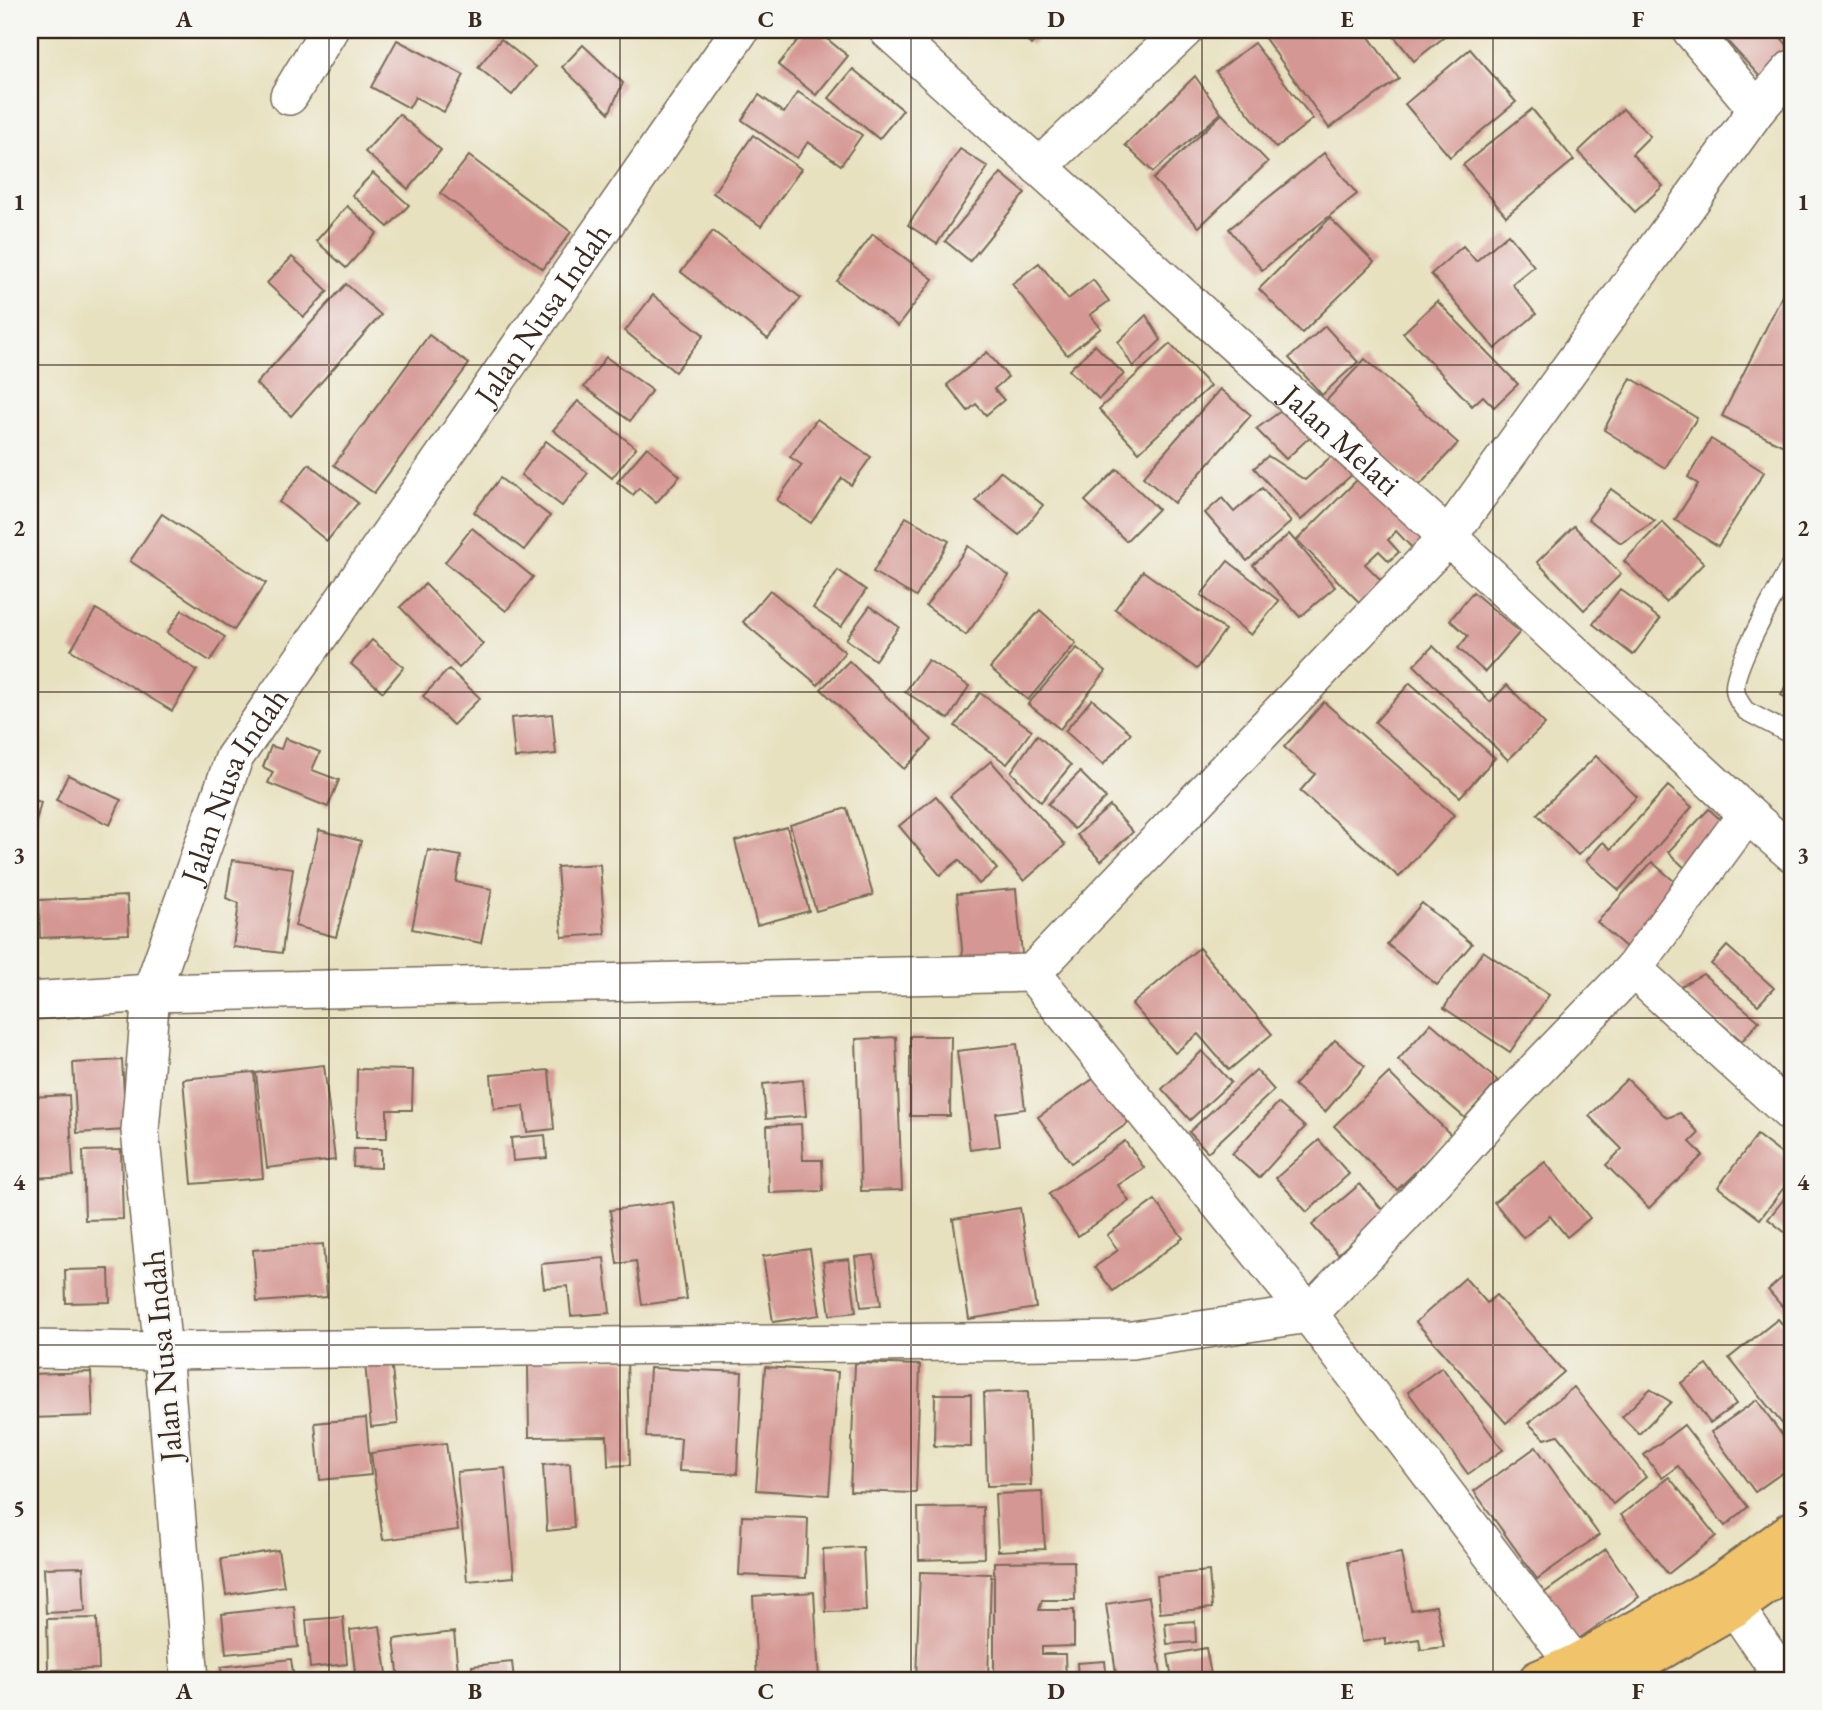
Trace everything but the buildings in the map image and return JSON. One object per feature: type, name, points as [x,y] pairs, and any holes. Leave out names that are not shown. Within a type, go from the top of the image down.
[{"type":"highway","points":[[1538,1680],[1575,1664],[1718,1585],[1792,1531]]},
{"type":"highway","points":[[1609,1680],[1735,1607],[1792,1567]]},
{"type":"street","points":[[289,96],[329,30]]},
{"type":"street","name":"Jalan Nusa Indah","points":[[190,1680],[163,1352],[140,1131],[151,993],[234,758],[740,30]]},
{"type":"street","name":"Jalan Melati","points":[[888,30],[1792,853]]},
{"type":"street","points":[[1039,167],[1184,30]]},
{"type":"street","points":[[1691,30],[1757,109]]},
{"type":"street","points":[[30,1001],[151,993],[1032,973],[1448,537],[1757,109],[1792,69]]},
{"type":"street","points":[[30,1349],[163,1352],[1132,1340],[1310,1314],[1508,1099],[1633,969],[1747,814]]},
{"type":"street","points":[[1633,969],[1792,1114]]},
{"type":"street","points":[[1032,973],[1310,1314],[1575,1664]]},
{"type":"street","points":[[1735,1607],[1785,1680]]},
{"type":"lane","points":[[1792,562],[1737,669],[1735,690],[1746,711],[1792,735]]},
{"type":"waterway","points":[[1758,1680],[1792,1653]]}]
